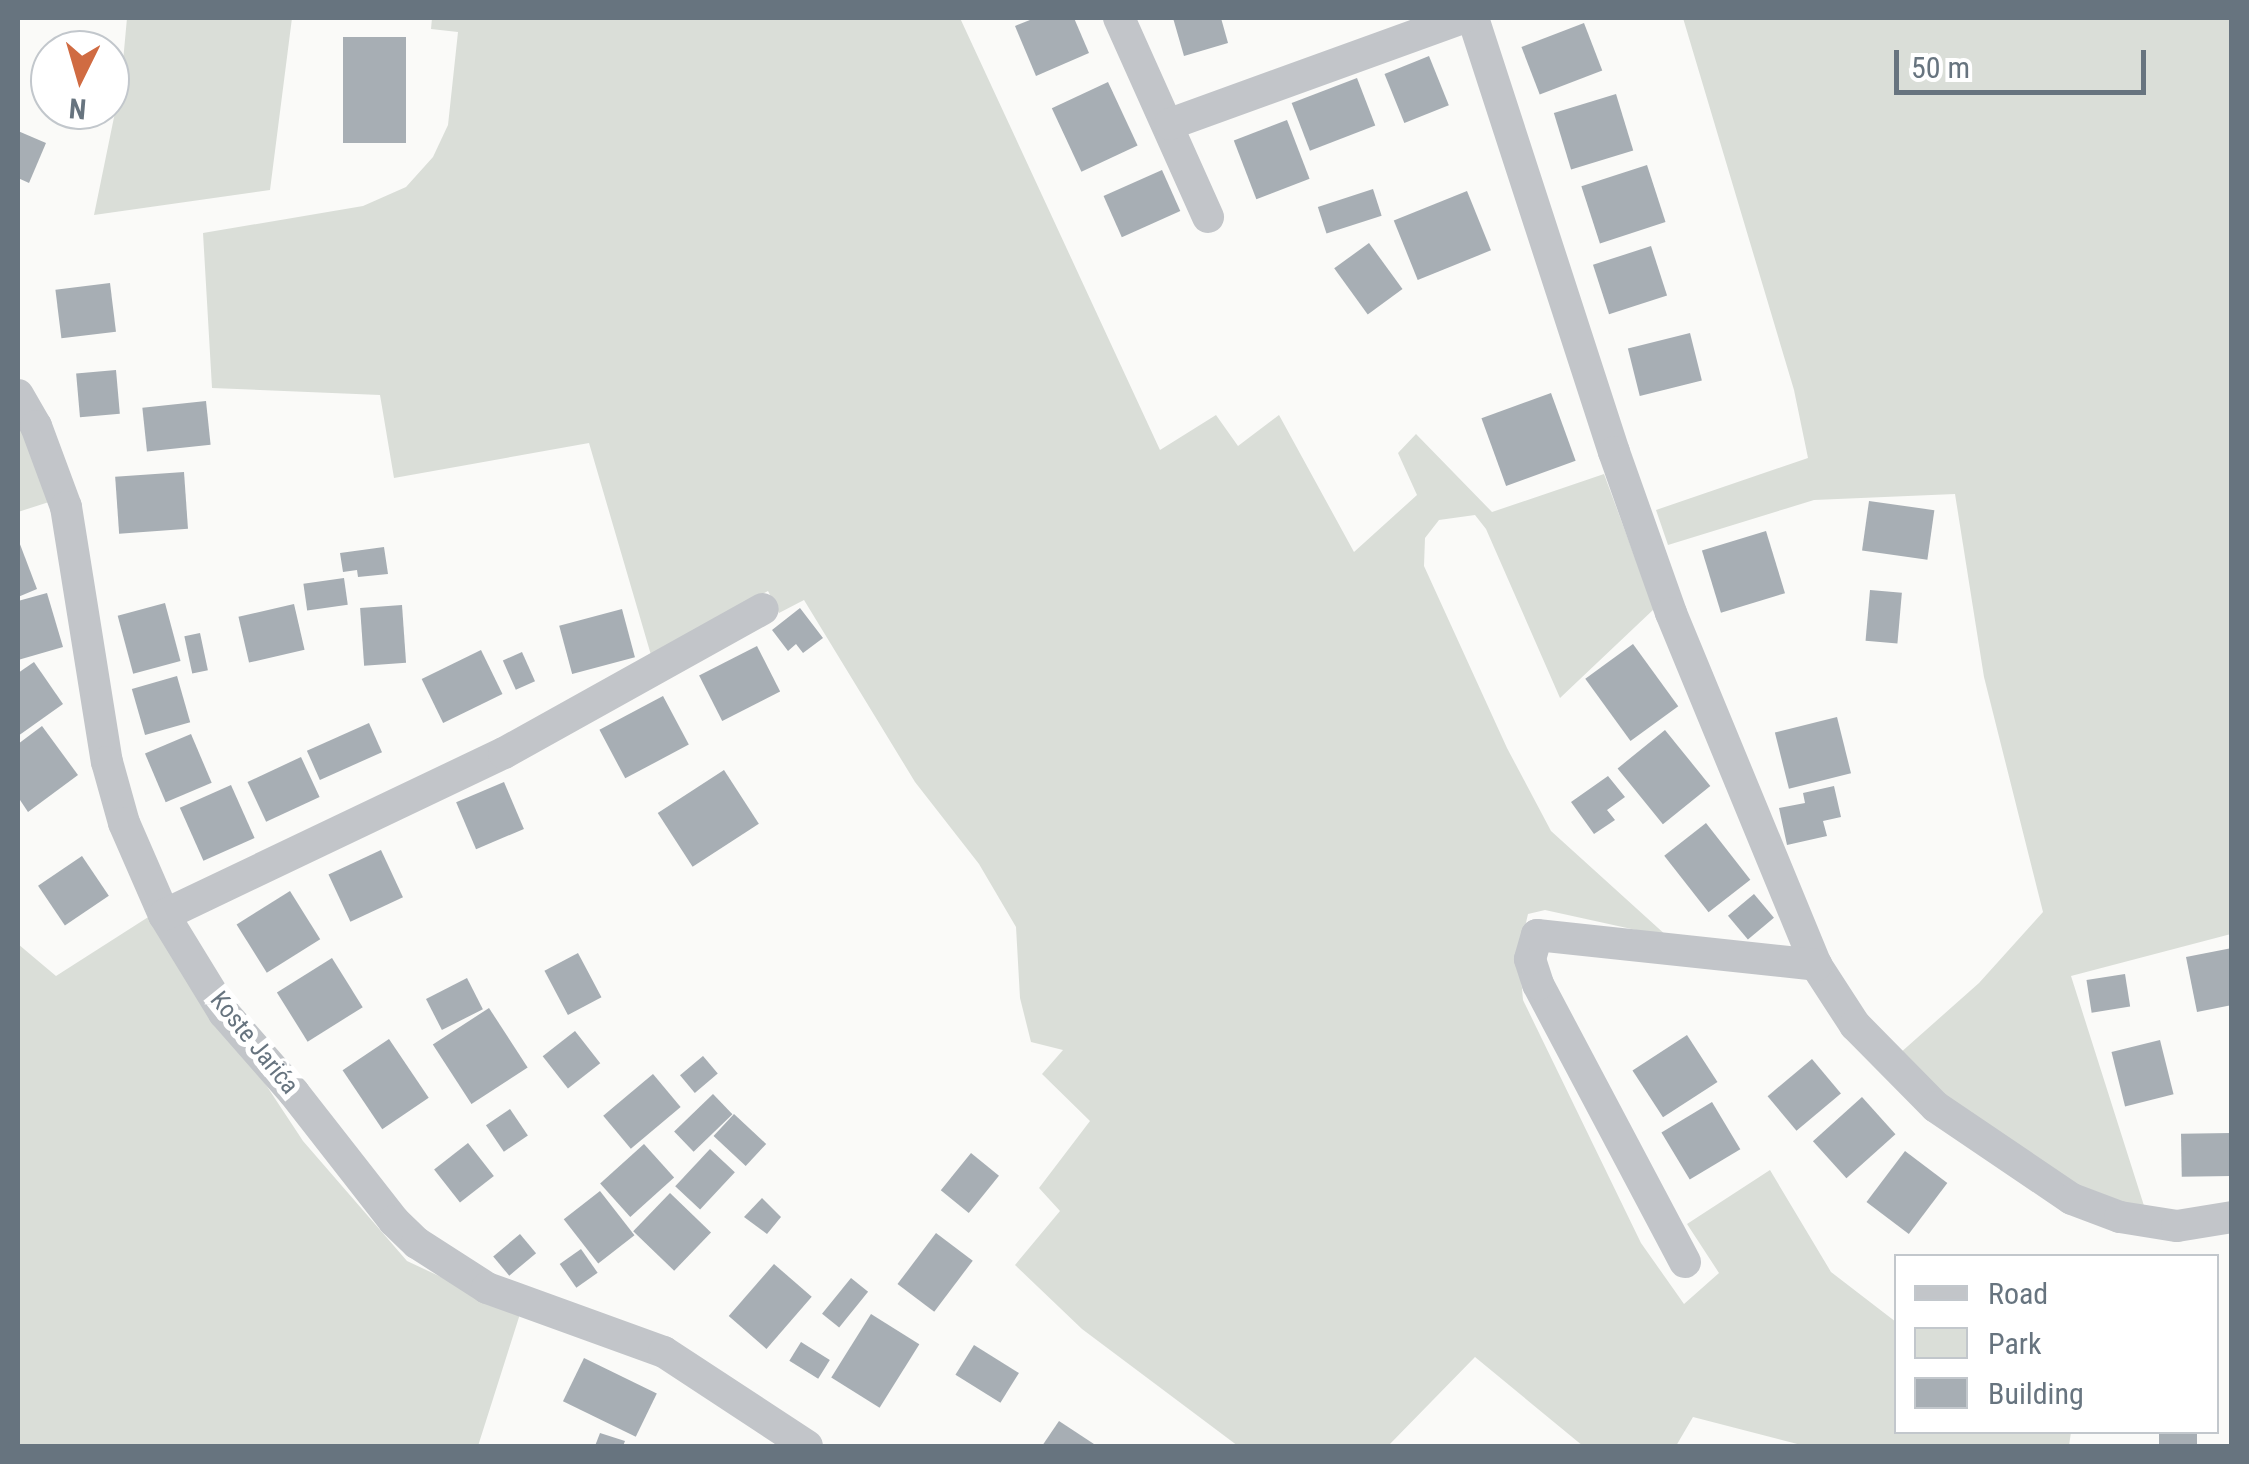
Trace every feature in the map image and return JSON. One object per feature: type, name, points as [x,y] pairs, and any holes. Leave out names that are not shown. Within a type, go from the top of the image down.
[{"type":"street","points":[[1120,18],[1208,217]]},
{"type":"street","points":[[1170,124],[1463,18]]},
{"type":"street","points":[[1473,18],[1664,595],[1816,965],[1855,1024],[1936,1107],[2072,1199],[2120,1217],[2177,1226],[2232,1217]]},
{"type":"street","name":"Koste Jarića","points":[[18,395],[36,426],[66,507],[107,762],[124,823],[164,915],[224,1013],[294,1093],[394,1221],[418,1243],[488,1288],[664,1352],[807,1446]]},
{"type":"street","points":[[164,915],[504,753],[763,609]]},
{"type":"street","points":[[1685,1262],[1538,984],[1530,959],[1538,935],[1816,965]]},
{"type":"green space","points":[[127,18],[292,18],[270,190],[94,215],[111,130],[130,130],[130,30],[126,30]]},
{"type":"green space","points":[[432,18],[960,18],[1160,450],[1216,415],[1238,446],[1279,415],[1354,552],[1417,495],[1398,453],[1416,434],[1492,512],[1604,474],[1654,609],[1560,698],[1486,529],[1475,515],[1439,520],[1425,538],[1424,566],[1507,748],[1551,831],[1668,937],[1545,910],[1528,914],[1519,953],[1523,1000],[1641,1243],[1684,1304],[1719,1273],[1687,1224],[1770,1170],[1831,1272],[1894,1320],[1894,1434],[2071,1434],[2069,1446],[1805,1446],[1693,1417],[1676,1446],[1583,1446],[1475,1357],[1388,1446],[1238,1446],[1082,1329],[1015,1265],[1060,1211],[1039,1188],[1090,1121],[1042,1074],[1063,1050],[1031,1042],[1020,998],[1016,927],[979,864],[915,782],[804,600],[779,613],[768,591],[651,655],[589,443],[394,478],[380,395],[212,388],[203,233],[363,206],[406,187],[433,157],[448,125],[458,32],[431,29]]},
{"type":"green space","points":[[1683,18],[2231,18],[2231,934],[2071,976],[2146,1212],[2083,1189],[1938,1092],[1899,1054],[1979,983],[2043,912],[1984,677],[1955,494],[1814,500],[1668,545],[1656,510],[1808,458],[1794,390]]},
{"type":"green space","points":[[18,421],[49,502],[18,512]]},
{"type":"green space","points":[[153,914],[303,1141],[407,1261],[520,1314],[478,1446],[18,1446],[18,944],[56,976]]},
{"type":"building","points":[[1035,18],[1074,18],[1089,53],[1036,76],[1015,26]]},
{"type":"building","points":[[1173,18],[1221,18],[1228,43],[1184,56]]},
{"type":"building","points":[[1584,23],[1602,71],[1540,95],[1521,47]]},
{"type":"building","points":[[343,37],[406,37],[406,143],[343,143]]},
{"type":"building","points":[[1429,56],[1449,105],[1404,123],[1384,74]]},
{"type":"building","points":[[1357,78],[1375,126],[1310,151],[1292,103]]},
{"type":"building","points":[[1108,82],[1138,145],[1081,172],[1052,108]]},
{"type":"building","points":[[1616,94],[1633,150],[1571,169],[1554,113]]},
{"type":"building","points":[[1287,120],[1310,179],[1256,199],[1234,140]]},
{"type":"building","points":[[18,131],[46,143],[29,183],[18,178]]},
{"type":"building","points":[[1647,165],[1666,222],[1600,243],[1581,186]]},
{"type":"building","points":[[1162,170],[1180,211],[1122,237],[1104,196]]},
{"type":"building","points":[[1373,189],[1382,216],[1326,234],[1318,207]]},
{"type":"building","points":[[1467,191],[1491,250],[1418,280],[1394,221]]},
{"type":"building","points":[[1369,243],[1403,289],[1368,314],[1334,268]]},
{"type":"building","points":[[1651,246],[1667,295],[1609,314],[1593,265]]},
{"type":"building","points":[[110,283],[116,332],[61,338],[55,290]]},
{"type":"building","points":[[1690,333],[1702,381],[1640,396],[1628,348]]},
{"type":"building","points":[[116,370],[120,414],[80,417],[76,373]]},
{"type":"building","points":[[1551,393],[1576,461],[1506,486],[1481,418]]},
{"type":"building","points":[[206,401],[211,445],[147,451],[142,408]]},
{"type":"building","points":[[184,472],[188,529],[119,534],[115,477]]},
{"type":"building","points":[[1869,501],[1934,510],[1927,560],[1862,551]]},
{"type":"building","points":[[1766,531],[1785,593],[1721,613],[1702,551]]},
{"type":"building","points":[[18,539],[37,589],[18,597]]},
{"type":"building","points":[[384,547],[388,574],[358,577],[357,570],[343,572],[340,553]]},
{"type":"building","points":[[344,578],[348,605],[307,610],[303,584]]},
{"type":"building","points":[[1870,590],[1902,593],[1897,644],[1866,641]]},
{"type":"building","points":[[47,593],[63,647],[18,660],[18,601]]},
{"type":"building","points":[[165,603],[181,661],[133,674],[118,616]]},
{"type":"building","points":[[294,604],[305,650],[249,663],[238,617]]},
{"type":"building","points":[[402,605],[406,663],[364,666],[360,608]]},
{"type":"building","points":[[800,608],[823,638],[803,653],[796,644],[788,651],[772,630]]},
{"type":"building","points":[[622,609],[635,657],[572,674],[559,626]]},
{"type":"building","points":[[200,633],[208,670],[192,673],[184,636]]},
{"type":"building","points":[[1633,644],[1678,706],[1631,741],[1585,679]]},
{"type":"building","points":[[757,646],[780,691],[722,721],[699,676]]},
{"type":"building","points":[[481,650],[502,694],[443,723],[422,679]]},
{"type":"building","points":[[522,652],[535,681],[516,690],[503,661]]},
{"type":"building","points":[[34,662],[63,704],[18,736],[18,673]]},
{"type":"building","points":[[177,676],[190,722],[145,735],[132,689]]},
{"type":"building","points":[[663,696],[689,745],[625,778],[599,730]]},
{"type":"building","points":[[1837,717],[1851,773],[1789,789],[1775,732]]},
{"type":"building","points":[[369,723],[382,752],[320,780],[307,751]]},
{"type":"building","points":[[42,726],[78,775],[28,812],[18,797],[18,744]]},
{"type":"building","points":[[1665,730],[1710,786],[1663,824],[1618,768]]},
{"type":"building","points":[[191,734],[212,783],[166,802],[145,754]]},
{"type":"building","points":[[301,757],[320,797],[266,822],[248,782]]},
{"type":"building","points":[[724,770],[759,824],[693,867],[658,813]]},
{"type":"building","points":[[1608,776],[1625,797],[1607,810],[1615,820],[1594,834],[1571,802]]},
{"type":"building","points":[[504,782],[524,829],[476,849],[456,802]]},
{"type":"building","points":[[231,785],[255,838],[203,861],[180,808]]},
{"type":"building","points":[[1834,786],[1841,817],[1823,821],[1827,836],[1787,845],[1779,808],[1805,803],[1803,793]]},
{"type":"building","points":[[1706,823],[1750,880],[1709,912],[1664,856]]},
{"type":"building","points":[[381,850],[403,897],[350,922],[328,875]]},
{"type":"building","points":[[82,856],[109,896],[65,925],[38,886]]},
{"type":"building","points":[[290,891],[320,939],[267,973],[237,924]]},
{"type":"building","points":[[1754,894],[1774,918],[1748,940],[1728,916]]},
{"type":"building","points":[[2232,948],[2232,1005],[2197,1012],[2186,957]]},
{"type":"building","points":[[578,953],[601,997],[568,1015],[544,971]]},
{"type":"building","points":[[332,958],[363,1007],[308,1042],[277,992]]},
{"type":"building","points":[[2125,974],[2130,1007],[2092,1013],[2086,980]]},
{"type":"building","points":[[467,978],[483,1009],[442,1030],[426,999]]},
{"type":"building","points":[[489,1008],[528,1068],[471,1104],[433,1044]]},
{"type":"building","points":[[575,1031],[600,1063],[568,1089],[543,1056]]},
{"type":"building","points":[[1687,1035],[1717,1082],[1663,1117],[1632,1070]]},
{"type":"building","points":[[389,1039],[429,1098],[382,1129],[343,1070]]},
{"type":"building","points":[[2160,1040],[2174,1094],[2125,1106],[2111,1052]]},
{"type":"building","points":[[703,1056],[718,1074],[695,1093],[680,1075]]},
{"type":"building","points":[[1812,1059],[1841,1093],[1796,1131],[1768,1096]]},
{"type":"building","points":[[653,1074],[681,1107],[631,1149],[603,1116]]},
{"type":"building","points":[[713,1094],[732,1114],[694,1152],[674,1132]]},
{"type":"building","points":[[1862,1097],[1895,1134],[1846,1178],[1813,1141]]},
{"type":"building","points":[[1712,1102],[1740,1149],[1690,1180],[1661,1132]]},
{"type":"building","points":[[510,1109],[528,1136],[504,1152],[486,1125]]},
{"type":"building","points":[[734,1114],[766,1144],[746,1166],[714,1136]]},
{"type":"building","points":[[2231,1133],[2232,1176],[2182,1177],[2181,1134]]},
{"type":"building","points":[[468,1143],[494,1176],[460,1203],[434,1169]]},
{"type":"building","points":[[644,1144],[674,1177],[630,1217],[600,1183]]},
{"type":"building","points":[[710,1149],[735,1172],[700,1209],[675,1186]]},
{"type":"building","points":[[1905,1151],[1947,1183],[1909,1234],[1866,1202]]},
{"type":"building","points":[[971,1153],[999,1176],[969,1213],[941,1190]]},
{"type":"building","points":[[600,1191],[634,1235],[598,1263],[564,1219]]},
{"type":"building","points":[[670,1193],[711,1233],[674,1271],[633,1231]]},
{"type":"building","points":[[762,1198],[781,1217],[767,1234],[744,1217]]},
{"type":"building","points":[[936,1233],[973,1261],[934,1312],[897,1284]]},
{"type":"building","points":[[520,1234],[536,1253],[509,1276],[493,1256]]},
{"type":"building","points":[[581,1249],[598,1273],[576,1288],[560,1264]]},
{"type":"building","points":[[774,1264],[812,1297],[766,1349],[729,1316]]},
{"type":"building","points":[[851,1278],[868,1292],[839,1328],[822,1314]]},
{"type":"building","points":[[871,1314],[919,1344],[880,1408],[831,1378]]},
{"type":"building","points":[[801,1342],[830,1360],[818,1379],[789,1361]]},
{"type":"building","points":[[974,1345],[1019,1373],[1000,1403],[955,1375]]},
{"type":"building","points":[[584,1358],[657,1394],[636,1437],[563,1401]]},
{"type":"building","points":[[1059,1421],[1097,1446],[1042,1446]]},
{"type":"building","points":[[600,1433],[625,1441],[623,1446],[595,1446]]},
{"type":"building","points":[[2159,1434],[2197,1434],[2197,1446],[2159,1446]]}]
